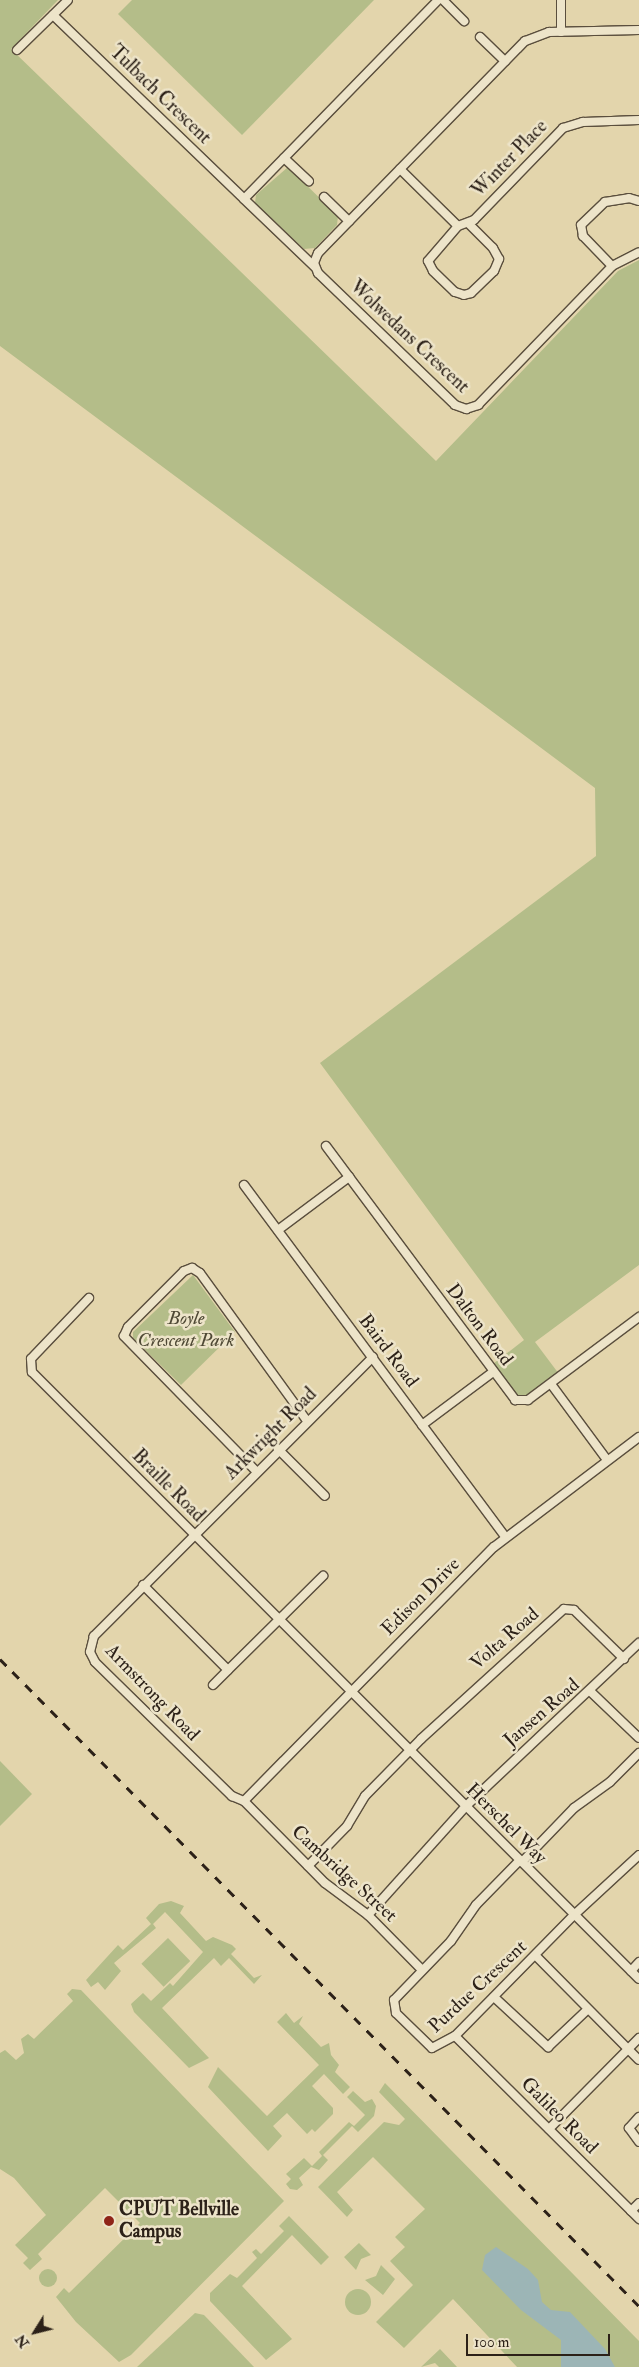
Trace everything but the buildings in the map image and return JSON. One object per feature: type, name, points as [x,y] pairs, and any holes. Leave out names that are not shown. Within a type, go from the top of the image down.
[{"type":"street","points":[[17,50],[68,0]]},
{"type":"street","points":[[244,199],[438,0]]},
{"type":"street","points":[[443,0],[464,21]]},
{"type":"street","points":[[561,0],[562,32]]},
{"type":"street","name":"Tulbach Crescent","points":[[53,15],[266,220]]},
{"type":"street","points":[[315,267],[318,253],[505,61],[533,36],[562,32],[639,30]]},
{"type":"street","points":[[480,37],[505,61]]},
{"type":"street","name":"Winter Place","points":[[468,223],[493,248],[499,259],[494,271],[471,293],[464,295],[456,292],[433,271],[428,260],[458,226],[468,223],[563,128],[583,122],[639,120]]},
{"type":"street","points":[[284,158],[308,181]]},
{"type":"street","points":[[400,168],[458,226]]},
{"type":"street","points":[[324,196],[349,221]]},
{"type":"street","points":[[612,266],[583,236],[582,225],[605,202],[629,198],[639,201]]},
{"type":"street","name":"Wolwedans Crescent","points":[[266,220],[455,404],[466,409],[478,405],[612,266],[639,252]]},
{"type":"street","name":"Dalton Road","points":[[326,1146],[493,1372],[520,1402],[528,1400],[551,1384],[639,1317]]},
{"type":"street","points":[[278,1230],[349,1176]]},
{"type":"street","name":"Baird Road","points":[[244,1185],[506,1537]]},
{"type":"street","points":[[256,1471],[124,1336],[128,1327],[184,1272],[192,1268],[200,1272],[307,1421]]},
{"type":"street","name":"Braille Road","points":[[89,1298],[31,1359],[32,1372],[350,1691]]},
{"type":"street","name":"Arkwright Road","points":[[194,1535],[256,1471],[373,1357]]},
{"type":"street","points":[[422,1425],[493,1372]]},
{"type":"street","points":[[551,1384],[607,1460]]},
{"type":"street","name":"Edison Drive","points":[[244,1801],[350,1691],[506,1537],[639,1437]]},
{"type":"street","points":[[278,1450],[325,1496]]},
{"type":"street","name":"Armstrong Road","points":[[194,1535],[94,1636],[89,1648],[92,1659],[232,1796],[244,1801]]},
{"type":"street","points":[[213,1686],[323,1576]]},
{"type":"street","points":[[143,1585],[228,1670]]},
{"type":"street","name":"Volta Road","points":[[410,1751],[473,1688],[526,1647],[566,1608],[574,1610],[624,1659]]},
{"type":"street","name":"Jansen Road","points":[[368,1915],[466,1806],[519,1753],[591,1692],[639,1643]]},
{"type":"street","name":"Herschel Way","points":[[350,1691],[639,1979]]},
{"type":"street","points":[[591,1692],[639,1738]]},
{"type":"street","points":[[308,1866],[347,1826],[366,1796],[410,1751]]},
{"type":"street","name":"Purdue Crescent","points":[[639,1753],[610,1782],[574,1808],[521,1861],[394,2000],[396,2013],[432,2048],[455,2036],[536,1956],[574,1914],[639,1855]]},
{"type":"street","name":"Cambridge Street","points":[[244,1801],[308,1866],[368,1915],[422,1970]]},
{"type":"street","points":[[536,1956],[639,2060]]},
{"type":"street","points":[[631,1971],[639,1962]]},
{"type":"street","points":[[494,1997],[548,2047],[588,2009]]},
{"type":"street","name":"Galileo Road","points":[[455,2036],[639,2219]]},
{"type":"street","points":[[549,2129],[639,2038]]},
{"type":"street","points":[[639,2117],[629,2128],[639,2142]]},
{"type":"street","points":[[631,2211],[639,2203]]},
{"type":"green space","points":[[0,0],[58,0],[11,49],[436,461],[618,271],[639,260],[639,1265],[535,1342],[559,1374],[526,1398],[517,1396],[493,1364],[524,1340],[320,1063],[596,856],[595,788],[0,346]]},
{"type":"green space","points":[[132,0],[374,0],[242,135],[118,14]]},
{"type":"green space","points":[[288,167],[338,216],[337,225],[315,248],[304,249],[255,203],[256,195]]},
{"type":"green space","name":"Boyle Crescent Park","points":[[193,1275],[235,1332],[181,1385],[133,1338],[133,1332]]},
{"type":"green space","points":[[0,1761],[32,1794],[0,1826]]},
{"type":"green space","points":[[171,1901],[184,1906],[180,1913],[206,1941],[213,1937],[232,1945],[236,1949],[231,1954],[254,1978],[262,1975],[254,1984],[229,1958],[221,1966],[214,1958],[162,2008],[209,2058],[189,2068],[134,2012],[131,2004],[143,1993],[151,2001],[170,1983],[173,1986],[203,1952],[165,1912],[153,1924],[156,1928],[114,1963],[121,1971],[105,1990],[98,1982],[91,1987],[86,1980],[118,1945],[123,1950],[151,1924],[146,1918],[159,1904]]},
{"type":"green space","points":[[168,1938],[190,1961],[164,1987],[141,1964]]},
{"type":"green space","points":[[72,1989],[81,1990],[284,2201],[131,2355],[119,2362],[76,2322],[56,2297],[64,2288],[69,2293],[140,2223],[105,2188],[38,2254],[42,2259],[30,2270],[23,2263],[28,2258],[15,2245],[46,2215],[14,2178],[0,2169],[0,2053],[5,2050],[16,2060],[24,2053],[21,2039],[28,2034],[34,2039],[73,2001],[67,1994]]},
{"type":"green space","points":[[286,2013],[294,2023],[303,2016],[299,2024],[321,2047],[329,2043],[331,2055],[339,2065],[335,2072],[350,2087],[343,2094],[324,2074],[312,2086],[333,2108],[333,2114],[315,2132],[312,2129],[307,2134],[287,2113],[273,2126],[282,2136],[268,2151],[208,2087],[218,2067],[267,2116],[319,2065],[277,2022]]},
{"type":"green space","points":[[385,2083],[639,2341],[639,2367],[517,2367],[453,2299],[404,2348],[376,2322],[413,2285],[390,2261],[405,2247],[395,2237],[425,2209],[373,2157],[337,2192],[353,2210],[347,2217],[318,2187],[384,2122],[399,2125],[405,2119],[379,2092]]},
{"type":"green space","points":[[353,2091],[365,2102],[372,2099],[376,2106],[374,2116],[358,2132],[352,2126],[323,2155],[328,2160],[319,2170],[311,2167],[299,2178],[303,2185],[297,2190],[290,2189],[286,2184],[291,2179],[286,2174],[304,2158],[312,2166],[322,2156],[319,2152],[349,2122],[354,2126],[365,2115],[347,2097]]},
{"type":"green space","points":[[289,2216],[329,2257],[321,2265],[292,2235],[242,2286],[292,2339],[266,2360],[210,2301],[210,2293],[230,2274],[237,2278],[257,2258],[252,2252],[256,2249],[261,2254],[284,2231],[279,2226]]},
{"type":"green space","points":[[359,2243],[371,2255],[361,2259],[356,2270],[344,2257]]},
{"type":"green space","points":[[381,2265],[395,2279],[383,2295],[365,2280],[376,2276]]},
{"type":"green space","points":[[48,2269],[54,2272],[57,2278],[54,2284],[48,2287],[42,2284],[39,2278],[42,2272]]},
{"type":"green space","points":[[358,2289],[367,2293],[371,2302],[367,2311],[358,2315],[349,2311],[345,2302],[349,2293]]},
{"type":"green space","points":[[195,2313],[204,2315],[254,2367],[137,2367]]},
{"type":"green space","points":[[440,2349],[457,2367],[439,2367],[435,2363],[421,2367]]},
{"type":"water","points":[[496,2247],[528,2269],[538,2280],[542,2302],[551,2310],[570,2312],[605,2349],[615,2367],[561,2367],[561,2340],[521,2310],[482,2270],[485,2255]]},
{"type":"railway","points":[[0,1659],[639,2306]]},
{"type":"place","name":"CPUT Bellville Campus","points":[[109,2221]]}]
